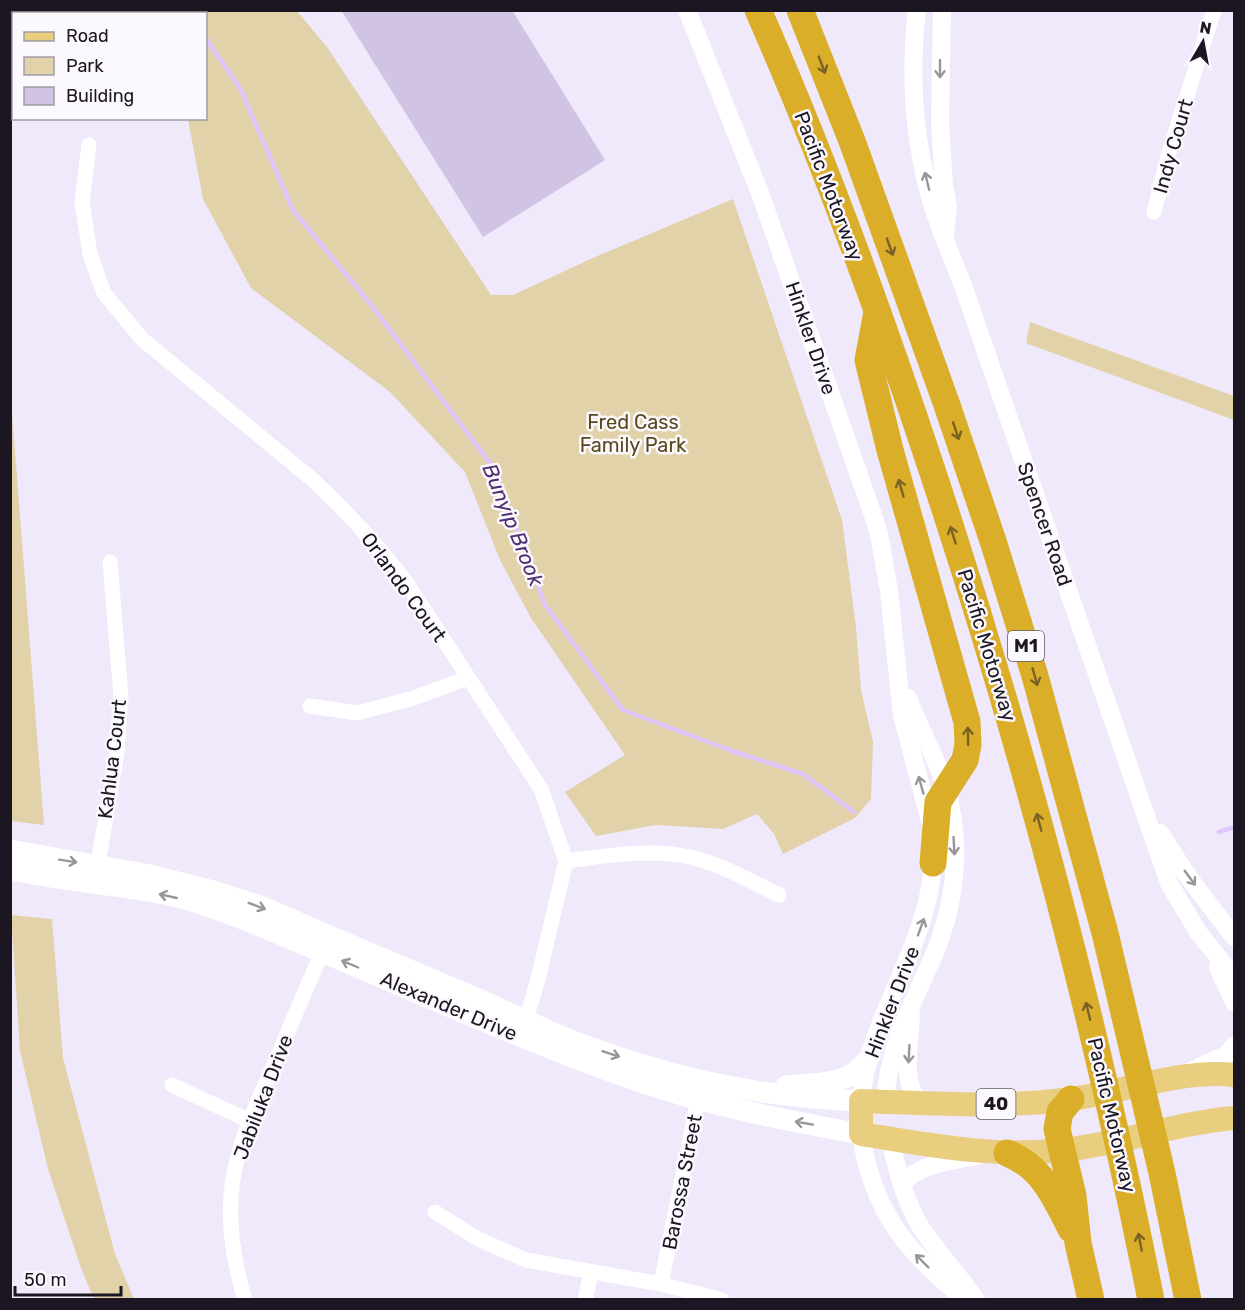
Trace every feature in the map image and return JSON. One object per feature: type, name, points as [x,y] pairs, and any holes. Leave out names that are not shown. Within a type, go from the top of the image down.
[{"type":"highway","name":"Pacific Motorway","points":[[758,10],[830,184],[877,311],[950,523],[1010,715],[1104,1074],[1151,1299]]},
{"type":"highway","name":"Pacific Motorway","points":[[800,10],[852,141],[947,405],[1035,676],[1105,933],[1162,1173],[1188,1299]]},
{"type":"highway","points":[[877,311],[868,360],[890,450],[967,722],[967,755],[959,772],[938,802],[933,863]]},
{"type":"highway","points":[[1071,1099],[1063,1107],[1058,1118],[1057,1129],[1070,1149],[1078,1243],[1091,1299]]},
{"type":"highway","points":[[997,1153],[1028,1163],[1041,1177],[1055,1198],[1078,1243]]},
{"type":"main road","name":"Alexander Drive","points":[[10,850],[96,875]]},
{"type":"main road","name":"Alexander Drive","points":[[10,869],[96,875],[145,874],[213,891],[260,906],[326,944],[521,1028],[608,1053],[706,1088],[760,1115],[890,1139]]},
{"type":"main road","points":[[706,1088],[817,1083],[847,1077],[868,1060]]},
{"type":"main road","name":"40","points":[[873,1102],[996,1104],[1071,1099],[1175,1079],[1205,1075],[1234,1075]]},
{"type":"main road","name":"Alexander Drive","points":[[706,1088],[873,1102]]},
{"type":"main road","name":"Hinkler Drive","points":[[861,1134],[873,1102]]},
{"type":"main road","name":"Hinkler Drive","points":[[873,1102],[890,1139]]},
{"type":"main road","name":"40","points":[[890,1139],[947,1149],[997,1153],[1070,1149],[1186,1125],[1234,1118]]},
{"type":"street","name":"Hinkler Drive","points":[[687,10],[760,193],[873,515],[890,591],[904,724],[929,815],[933,863],[928,903],[868,1060],[873,1102]]},
{"type":"street","name":"Spencer Road","points":[[917,10],[914,50],[914,115],[925,176],[935,212],[1169,883],[1198,932],[1234,977]]},
{"type":"street","name":"Spencer Road","points":[[942,10],[940,121],[944,185],[948,207],[945,236]]},
{"type":"street","name":"Indy Court","points":[[1154,212],[1168,156],[1214,10]]},
{"type":"street","name":"Orlando Court","points":[[89,145],[82,202],[90,255],[104,293],[142,339],[313,480],[381,549],[406,582],[541,789],[566,861]]},
{"type":"street","name":"Kahlua Court","points":[[96,875],[117,753],[121,696],[110,562]]},
{"type":"street","name":"Hinkler Drive","points":[[873,1102],[912,1002],[942,934],[953,891],[954,838],[946,789],[898,674]]},
{"type":"street","points":[[310,706],[357,713],[414,698],[467,678]]},
{"type":"street","name":"Spencer Road","points":[[1146,812],[1189,878],[1234,938]]},
{"type":"street","points":[[521,1028],[538,979],[566,861],[600,857],[675,854],[707,862],[779,895]]},
{"type":"street","points":[[1198,932],[1234,1002]]},
{"type":"street","name":"Jabiluka Drive","points":[[245,1299],[235,1267],[230,1211],[237,1157],[250,1121],[326,944]]},
{"type":"street","points":[[912,1002],[908,1075],[914,1095],[921,1103]]},
{"type":"street","points":[[1175,1079],[1223,1057],[1234,1046]]},
{"type":"street","points":[[172,1085],[250,1121]]},
{"type":"street","name":"Barossa Street","points":[[661,1284],[706,1088]]},
{"type":"street","name":"Hinkler Drive","points":[[861,1134],[874,1185],[892,1223],[920,1260],[966,1299]]},
{"type":"street","name":"Hinkler Drive","points":[[890,1139],[902,1184],[920,1224],[976,1299]]},
{"type":"street","points":[[902,1184],[912,1173],[921,1169],[997,1153]]},
{"type":"street","points":[[435,1212],[452,1224],[507,1253],[536,1262],[661,1284],[722,1299]]},
{"type":"street","points":[[585,1299],[591,1273]]},
{"type":"green space","name":"Fred Cass Family Park","points":[[297,11],[327,47],[491,295],[513,295],[595,257],[733,199],[842,520],[856,627],[861,690],[873,742],[871,799],[855,818],[783,854],[774,834],[757,814],[723,829],[656,825],[596,836],[565,792],[625,755],[531,618],[500,560],[465,472],[390,392],[251,288],[203,199],[188,120],[207,120],[207,12],[100,12]]},
{"type":"green space","points":[[1030,322],[1234,396],[1234,420],[1026,343]]},
{"type":"green space","points":[[10,399],[12,413],[44,825],[11,821]]},
{"type":"green space","points":[[11,915],[52,919],[63,1058],[115,1254],[134,1299],[94,1299],[81,1268],[48,1169],[20,1051]]},
{"type":"building","points":[[341,10],[512,10],[605,160],[483,237]]},
{"type":"waterway","name":"Bunyip Brook","points":[[207,40],[240,88],[293,210],[372,306],[493,467],[545,605],[623,710],[735,752],[803,774],[854,812]]},
{"type":"waterway","name":"Bunyip Brook","points":[[1219,832],[1234,827]]}]
